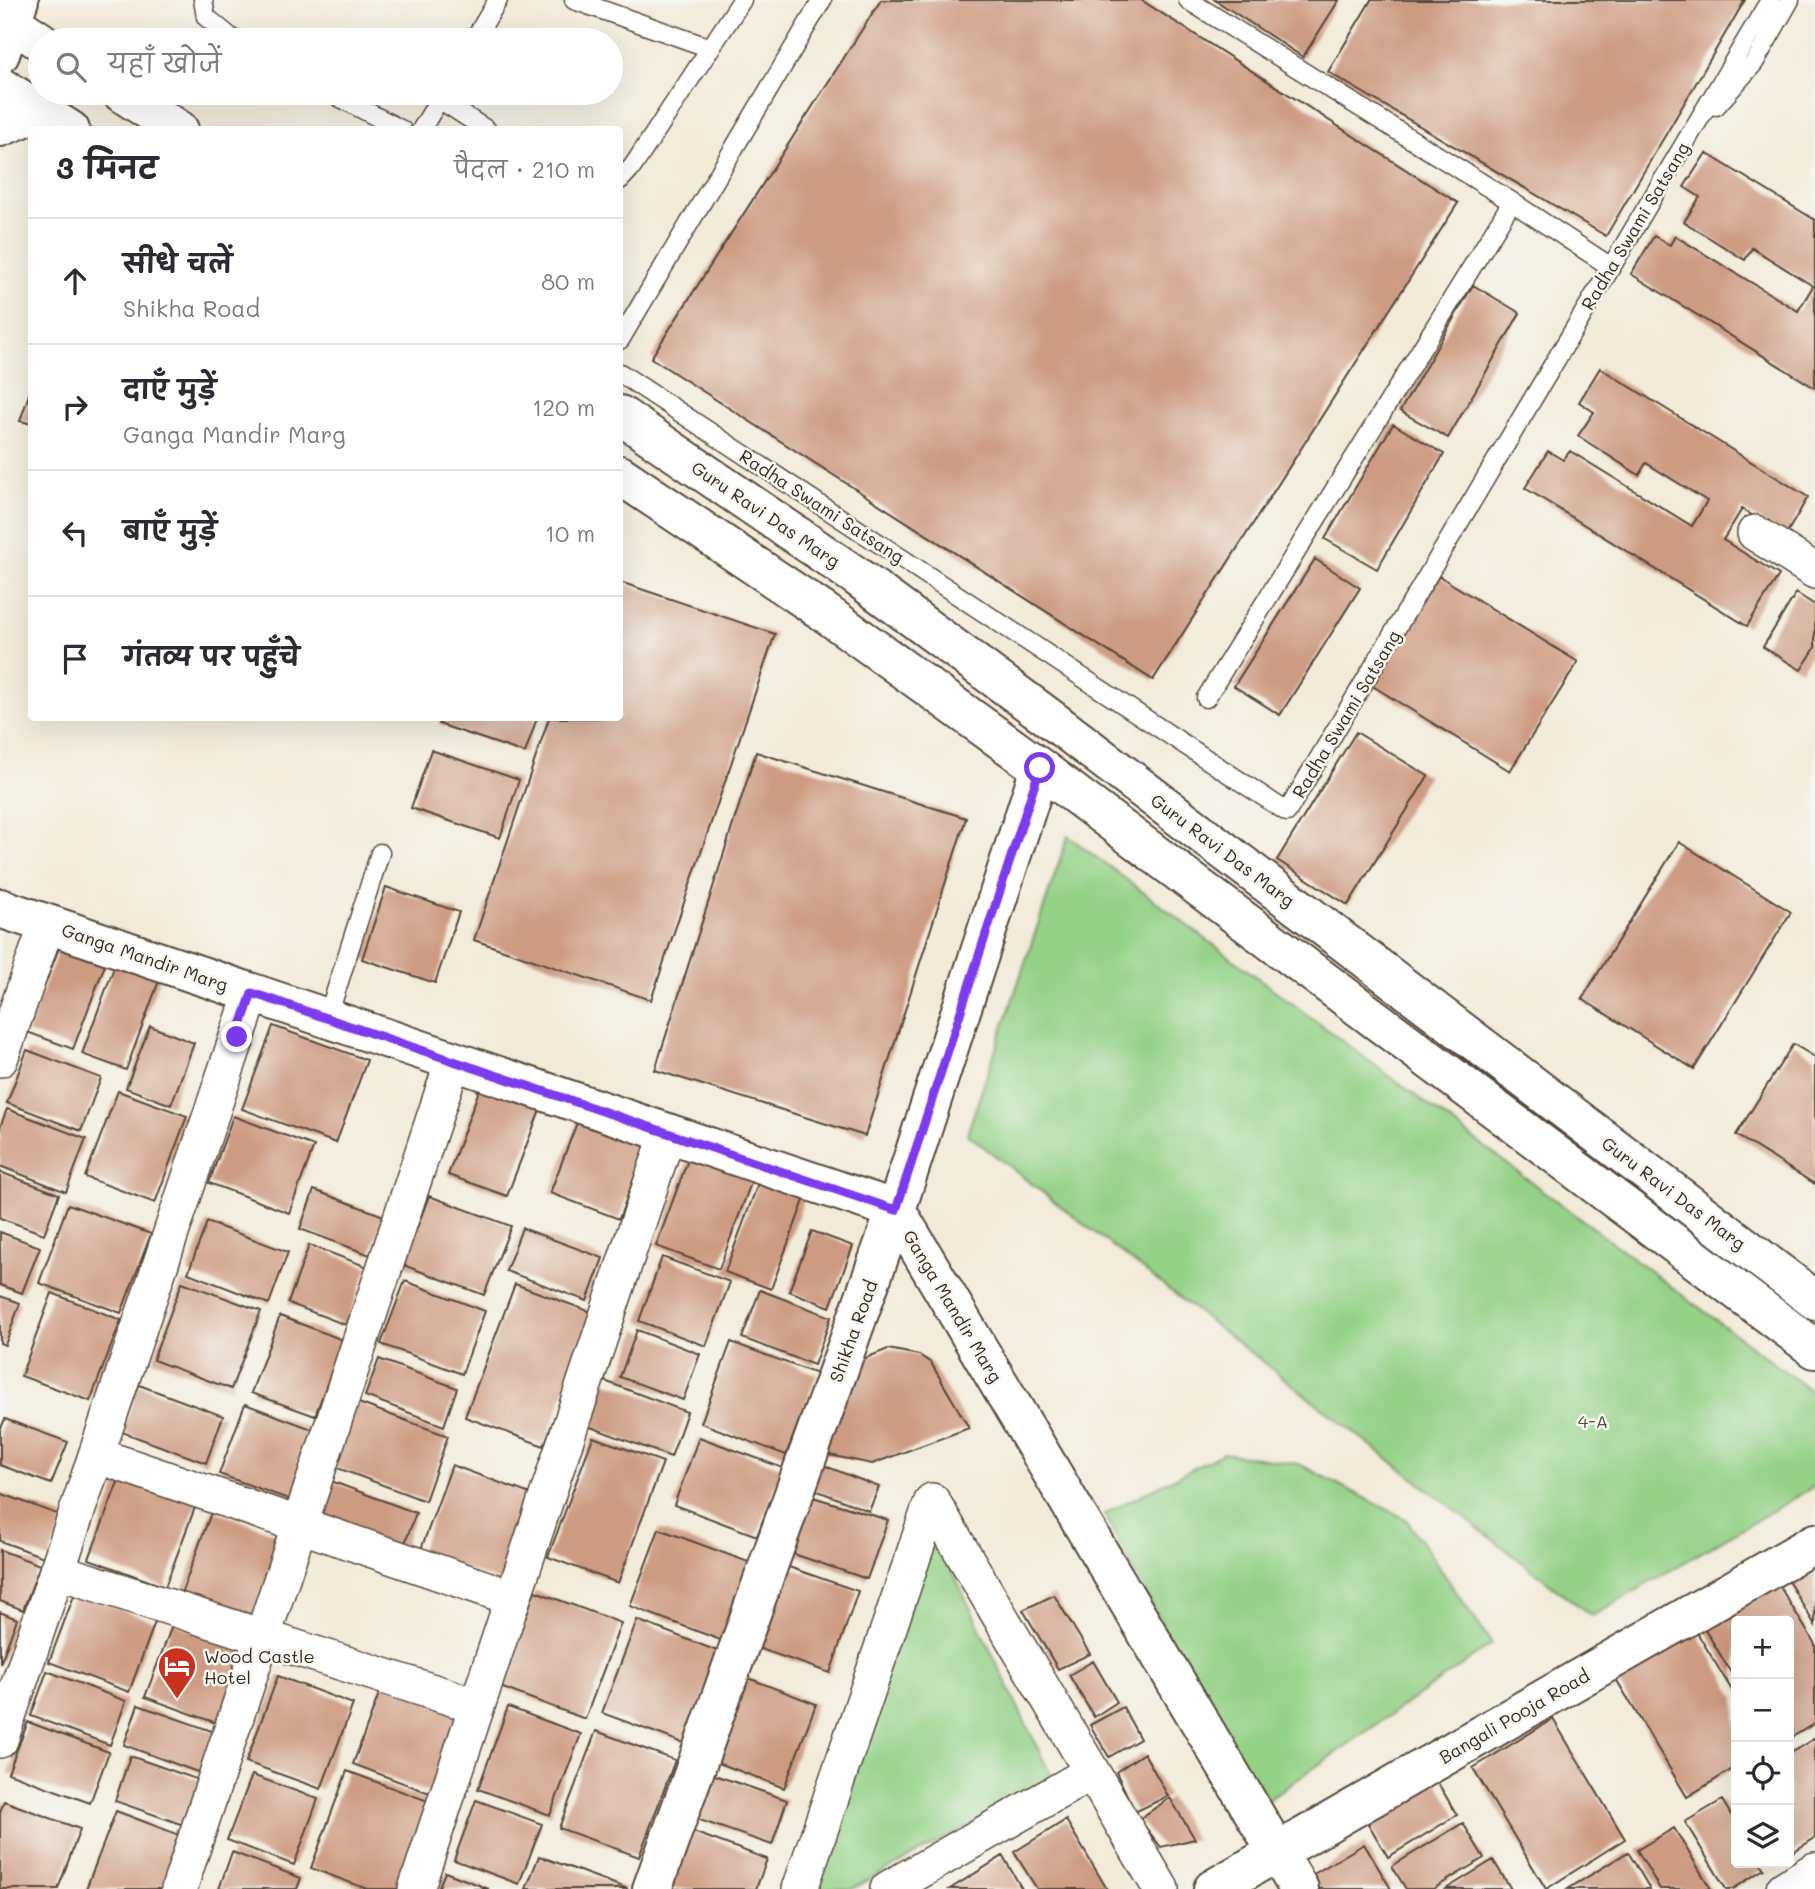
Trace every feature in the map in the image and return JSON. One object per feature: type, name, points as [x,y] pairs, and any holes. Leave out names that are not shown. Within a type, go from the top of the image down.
[{"type":"street","points":[[0,86],[28,103]]},
{"type":"street","points":[[31,105],[55,120]]},
{"type":"street","points":[[140,105],[173,126]]},
{"type":"street","points":[[0,127],[55,120]]},
{"type":"street","name":"Guru Ravi Das Marg","points":[[623,417],[856,576],[1052,720],[1815,1300]]},
{"type":"street","points":[[623,477],[824,612],[1040,768],[1815,1349]]},
{"type":"street","points":[[1755,533],[1815,571]]},
{"type":"street","name":"Shikha Road","points":[[652,1889],[896,1210],[1040,768]]},
{"type":"street","name":"Ganga Mandir Marg","points":[[0,908],[896,1210],[1299,1889]]},
{"type":"street","points":[[0,1059],[47,924]]},
{"type":"street","points":[[0,1740],[252,993]]},
{"type":"street","points":[[179,1889],[453,1061]]},
{"type":"street","points":[[416,1889],[667,1133]]},
{"type":"street","points":[[96,1455],[513,1598]]},
{"type":"street","points":[[800,1889],[932,1501],[1161,1889]]},
{"type":"street","name":"Bangali Pooja Road","points":[[1213,1889],[1815,1543]]},
{"type":"street","points":[[57,1571],[477,1706]]},
{"type":"street","points":[[888,1889],[1092,1772]]},
{"type":"street","points":[[1784,1889],[1815,1870]]},
{"type":"lane","points":[[203,0],[206,17],[219,28]]},
{"type":"lane","points":[[481,28],[498,0]]},
{"type":"lane","points":[[574,0],[605,5],[709,48]]},
{"type":"lane","points":[[623,177],[633,166],[742,0]]},
{"type":"lane","points":[[623,335],[822,0]]},
{"type":"lane","points":[[1188,0],[1512,202],[1611,267]]},
{"type":"lane","name":"Radha Swami Satsang","points":[[623,379],[1287,812],[1770,0]]},
{"type":"lane","points":[[1686,140],[1754,63],[1790,0]]},
{"type":"lane","points":[[354,105],[394,126]]},
{"type":"lane","points":[[423,126],[436,105]]},
{"type":"lane","points":[[453,105],[482,126]]},
{"type":"lane","points":[[1206,698],[1512,202]]},
{"type":"lane","points":[[327,1019],[380,853]]},
{"type":"green space","name":"4-A","points":[[1068,836],[1815,1394],[1815,1486],[1592,1616],[967,1134]]},
{"type":"green space","points":[[1223,1453],[1299,1464],[1406,1519],[1492,1644],[1258,1807],[1104,1514]]},
{"type":"green space","points":[[933,1531],[1053,1780],[852,1889],[813,1889]]},
{"type":"building","points":[[881,0],[1141,0],[1458,203],[1153,680],[651,358]]},
{"type":"building","points":[[1215,0],[1339,0],[1303,57]]},
{"type":"building","points":[[1371,0],[1745,0],[1606,236],[1328,72]]},
{"type":"building","points":[[1706,153],[1815,220],[1815,388],[1631,274],[1654,236],[1670,245],[1675,236],[1798,311],[1813,286],[1752,248],[1745,260],[1684,222],[1700,197],[1684,187]]},
{"type":"building","points":[[1473,285],[1520,313],[1448,438],[1400,411]]},
{"type":"building","points":[[1600,368],[1808,497],[1785,536],[1742,509],[1723,540],[1779,575],[1747,626],[1525,488],[1548,451],[1563,460],[1570,451],[1692,526],[1707,501],[1646,463],[1639,475],[1578,436],[1594,412],[1579,402]]},
{"type":"building","points":[[28,398],[28,423],[20,421]]},
{"type":"building","points":[[1393,424],[1444,454],[1377,569],[1325,539]]},
{"type":"building","points":[[1315,559],[1360,588],[1280,715],[1234,686]]},
{"type":"building","points":[[1439,576],[1578,662],[1510,771],[1371,685]]},
{"type":"building","points":[[623,583],[775,634],[651,1000],[474,940],[548,721],[623,721]]},
{"type":"building","points":[[1796,593],[1815,605],[1815,648],[1801,670],[1763,647]]},
{"type":"building","points":[[440,721],[536,721],[525,753],[439,724]]},
{"type":"building","points":[[1356,732],[1428,776],[1348,905],[1277,860]]},
{"type":"building","points":[[431,750],[519,780],[500,838],[411,808]]},
{"type":"building","points":[[756,752],[966,818],[865,1136],[655,1070]]},
{"type":"building","points":[[1679,842],[1791,912],[1694,1069],[1582,999]]},
{"type":"building","points":[[386,887],[459,912],[435,983],[362,959]]},
{"type":"building","points":[[60,945],[106,962],[73,1049],[27,1032]]},
{"type":"building","points":[[116,962],[160,978],[126,1070],[82,1054]]},
{"type":"building","points":[[150,1026],[194,1043],[171,1105],[126,1088]]},
{"type":"building","points":[[273,1026],[367,1060],[336,1143],[242,1109]]},
{"type":"building","points":[[1793,1044],[1815,1057],[1815,1184],[1736,1135]]},
{"type":"building","points":[[27,1050],[101,1078],[81,1131],[7,1103]]},
{"type":"building","points":[[481,1085],[541,1107],[507,1196],[448,1175]]},
{"type":"building","points":[[118,1091],[187,1116],[155,1203],[85,1177]]},
{"type":"building","points":[[7,1109],[86,1139],[66,1192],[0,1166],[0,1127]]},
{"type":"building","points":[[233,1116],[314,1146],[289,1213],[209,1183]]},
{"type":"building","points":[[578,1120],[646,1145],[619,1219],[550,1193]]},
{"type":"building","points":[[692,1149],[755,1172],[719,1269],[656,1246]]},
{"type":"building","points":[[0,1172],[59,1194],[44,1234],[0,1218]]},
{"type":"building","points":[[760,1178],[806,1195],[771,1289],[725,1272]]},
{"type":"building","points":[[314,1190],[384,1216],[370,1255],[300,1229]]},
{"type":"building","points":[[429,1196],[511,1226],[484,1295],[403,1265]]},
{"type":"building","points":[[68,1204],[151,1234],[121,1313],[39,1283]]},
{"type":"building","points":[[207,1222],[288,1252],[269,1304],[188,1273]]},
{"type":"building","points":[[522,1228],[603,1258],[587,1301],[506,1271]]},
{"type":"building","points":[[812,1231],[853,1246],[830,1307],[789,1291]]},
{"type":"building","points":[[0,1232],[40,1247],[22,1293],[0,1285]]},
{"type":"building","points":[[309,1245],[368,1267],[346,1325],[288,1303]]},
{"type":"building","points":[[662,1257],[730,1282],[706,1346],[639,1321]]},
{"type":"building","points":[[405,1281],[485,1311],[462,1374],[381,1344]]},
{"type":"building","points":[[182,1282],[261,1311],[231,1389],[153,1360]]},
{"type":"building","points":[[515,1284],[594,1313],[544,1446],[465,1417]]},
{"type":"building","points":[[760,1290],[831,1317],[814,1365],[742,1338]]},
{"type":"building","points":[[52,1293],[121,1320],[90,1401],[21,1376]]},
{"type":"building","points":[[0,1296],[20,1303],[5,1345],[0,1343]]},
{"type":"building","points":[[280,1316],[343,1340],[315,1416],[251,1393]]},
{"type":"building","points":[[637,1330],[700,1354],[683,1400],[620,1377]]},
{"type":"building","points":[[731,1342],[817,1374],[786,1455],[701,1423]]},
{"type":"building","points":[[888,1349],[919,1355],[931,1363],[969,1428],[872,1464],[815,1452],[863,1359]]},
{"type":"building","points":[[379,1359],[457,1388],[444,1426],[365,1396]]},
{"type":"building","points":[[602,1380],[687,1412],[671,1457],[585,1425]]},
{"type":"building","points":[[139,1385],[223,1416],[206,1463],[122,1432]]},
{"type":"building","points":[[356,1402],[448,1436],[425,1501],[332,1466]]},
{"type":"building","points":[[245,1404],[320,1432],[294,1501],[219,1474]]},
{"type":"building","points":[[5,1419],[68,1442],[51,1484],[0,1465],[0,1430]]},
{"type":"building","points":[[593,1437],[663,1462],[618,1583],[548,1557]]},
{"type":"building","points":[[699,1437],[783,1468],[757,1536],[674,1505]]},
{"type":"building","points":[[815,1462],[879,1487],[869,1511],[805,1486]]},
{"type":"building","points":[[452,1465],[533,1495],[501,1582],[420,1552]]},
{"type":"building","points":[[121,1474],[197,1502],[165,1587],[89,1559]]},
{"type":"building","points":[[331,1481],[416,1513],[401,1554],[315,1522]]},
{"type":"building","points":[[0,1493],[65,1517],[49,1559],[0,1541]]},
{"type":"building","points":[[803,1494],[888,1520],[867,1579],[785,1551]]},
{"type":"building","points":[[212,1510],[285,1537],[253,1621],[181,1594]]},
{"type":"building","points":[[659,1529],[751,1563],[723,1641],[630,1606]]},
{"type":"building","points":[[0,1550],[40,1565],[23,1610],[0,1601]]},
{"type":"building","points":[[1815,1550],[1815,1625],[1782,1571]]},
{"type":"building","points":[[780,1564],[858,1591],[830,1673],[752,1646]]},
{"type":"building","points":[[1772,1574],[1815,1644],[1815,1723],[1794,1736],[1794,1616],[1731,1616],[1731,1673],[1699,1619]]},
{"type":"building","points":[[535,1591],[621,1623],[585,1719],[500,1687]]},
{"type":"building","points":[[75,1593],[155,1622],[129,1692],[49,1662]]},
{"type":"building","points":[[1054,1595],[1090,1654],[1058,1669],[1023,1610]]},
{"type":"building","points":[[0,1612],[17,1619],[0,1664]]},
{"type":"building","points":[[637,1620],[720,1652],[686,1744],[602,1713]]},
{"type":"building","points":[[173,1623],[246,1650],[219,1724],[145,1697]]},
{"type":"building","points":[[1693,1626],[1731,1689],[1731,1770],[1687,1797],[1613,1674]]},
{"type":"building","points":[[1093,1661],[1117,1702],[1094,1717],[1069,1675]]},
{"type":"building","points":[[47,1671],[126,1701],[110,1745],[31,1716]]},
{"type":"building","points":[[735,1673],[816,1704],[784,1788],[703,1757]]},
{"type":"building","points":[[278,1676],[353,1704],[321,1789],[246,1762]]},
{"type":"building","points":[[383,1683],[462,1712],[432,1794],[353,1764]]},
{"type":"building","points":[[138,1705],[215,1732],[200,1773],[124,1745]]},
{"type":"building","points":[[508,1707],[581,1734],[550,1815],[478,1789]]},
{"type":"building","points":[[1123,1707],[1140,1739],[1109,1757],[1090,1725]]},
{"type":"building","points":[[1553,1719],[1625,1839],[1546,1889],[1473,1768]]},
{"type":"building","points":[[28,1722],[109,1752],[90,1803],[8,1773]]},
{"type":"building","points":[[596,1731],[675,1760],[639,1857],[559,1828]]},
{"type":"building","points":[[1815,1738],[1815,1838],[1794,1851],[1794,1805],[1794,1751]]},
{"type":"building","points":[[1144,1753],[1168,1796],[1135,1812],[1116,1772]]},
{"type":"building","points":[[130,1756],[205,1782],[189,1827],[115,1801]]},
{"type":"building","points":[[347,1771],[436,1804],[404,1889],[367,1889],[311,1868]]},
{"type":"building","points":[[703,1771],[787,1800],[772,1845],[688,1816]]},
{"type":"building","points":[[1432,1773],[1457,1815],[1388,1857],[1363,1815]]},
{"type":"building","points":[[252,1775],[318,1799],[294,1865],[227,1840]]},
{"type":"building","points":[[1170,1798],[1195,1839],[1161,1847],[1139,1819]]},
{"type":"building","points":[[476,1800],[542,1824],[519,1884],[454,1860]]},
{"type":"building","points":[[1722,1800],[1731,1815],[1731,1868],[1764,1869],[1733,1889],[1726,1889],[1685,1822]]},
{"type":"building","points":[[4,1801],[80,1829],[58,1889],[0,1889],[0,1812]]},
{"type":"building","points":[[116,1811],[182,1836],[162,1889],[86,1889]]},
{"type":"building","points":[[1066,1820],[1107,1889],[1037,1889],[1014,1852]]},
{"type":"building","points":[[1463,1823],[1484,1858],[1433,1889],[1406,1889],[1392,1866]]},
{"type":"building","points":[[1674,1828],[1711,1889],[1660,1889],[1637,1850]]},
{"type":"building","points":[[688,1830],[767,1859],[756,1889],[670,1889]]},
{"type":"building","points":[[1364,1844],[1391,1889],[1314,1889],[1307,1878]]},
{"type":"building","points":[[232,1852],[301,1878],[297,1889],[219,1889]]},
{"type":"building","points":[[1628,1852],[1650,1889],[1568,1889]]},
{"type":"building","points":[[539,1856],[628,1889],[526,1889]]},
{"type":"building","points":[[1003,1856],[1022,1889],[950,1889]]},
{"type":"building","points":[[1493,1860],[1511,1889],[1446,1889]]},
{"type":"building","points":[[445,1872],[489,1889],[438,1889]]},
{"type":"place","name":"Wood Castle Hotel","points":[[177,1700]]},
{"type":"route","points":[[237,1037],[252,993],[896,1210],[1040,768]]}]
